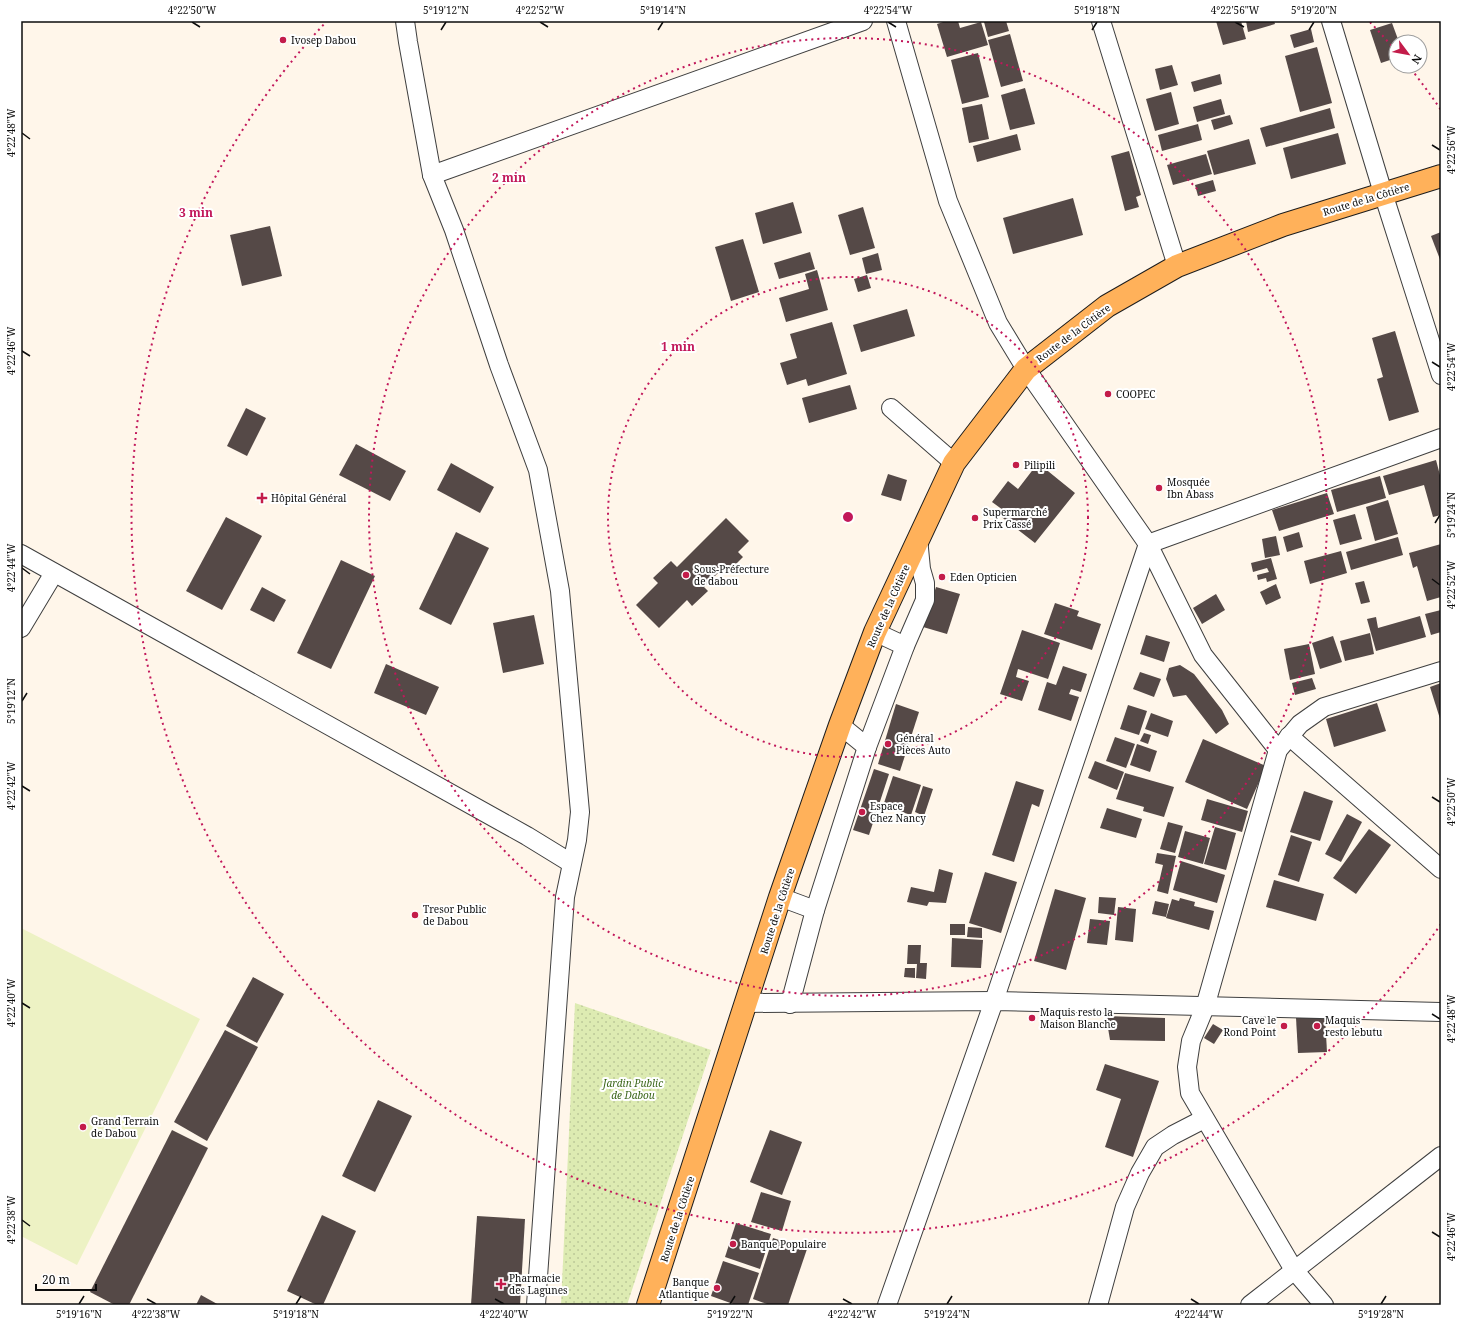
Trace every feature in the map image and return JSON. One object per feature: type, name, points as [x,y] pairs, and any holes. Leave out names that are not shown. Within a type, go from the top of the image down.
[{"type":"main road","name":"Route de la Côtière","points":[[648,1305],[747,1003],[780,897],[840,725],[875,632],[918,537],[954,463],[1026,369],[1107,306],[1177,266],[1283,225],[1382,193],[1441,176]]},
{"type":"street","points":[[406,21],[408,42],[432,175],[454,230],[499,365],[538,470],[560,591],[580,812],[565,897],[536,1305]]},
{"type":"street","points":[[432,175],[863,21]]},
{"type":"street","points":[[896,21],[948,201],[998,322],[1026,369],[1148,544],[1204,655],[1278,750]]},
{"type":"street","points":[[1101,21],[1177,266]]},
{"type":"street","points":[[1330,21],[1382,193],[1441,375]]},
{"type":"street","points":[[891,408],[954,463]]},
{"type":"street","points":[[1148,544],[1441,438]]},
{"type":"street","points":[[790,1004],[815,910],[867,746],[905,646],[925,600],[925,583],[921,569],[918,537]]},
{"type":"street","points":[[887,1305],[994,1001],[1148,544]]},
{"type":"street","points":[[21,554],[527,836],[571,863]]},
{"type":"street","points":[[21,628],[54,573]]},
{"type":"street","points":[[875,632],[905,646]]},
{"type":"street","points":[[1324,1305],[1294,1270],[1190,1093],[1187,1067],[1191,1041],[1205,1007],[1278,750],[1300,724],[1324,707],[1441,671]]},
{"type":"street","points":[[840,725],[867,746]]},
{"type":"street","points":[[1290,736],[1441,869]]},
{"type":"street","points":[[780,897],[815,910]]},
{"type":"street","points":[[747,1003],[790,1004],[994,1001],[1441,1012]]},
{"type":"street","points":[[1098,1305],[1125,1207],[1140,1173],[1155,1147],[1173,1135],[1204,1119]]},
{"type":"street","points":[[1250,1305],[1441,1156]]},
{"type":"green space","name":"Grand Terrain de Dabou","points":[[21,928],[200,1019],[77,1265],[21,1236]]},
{"type":"green space","name":"Jardin Public de Dabou","points":[[575,1003],[711,1050],[627,1305],[561,1305]]},
{"type":"building","points":[[946,21],[958,21],[960,28],[981,22],[988,45],[947,57],[937,24]]},
{"type":"building","points":[[1006,21],[1009,31],[988,37],[984,22]]},
{"type":"building","points":[[1216,21],[1241,21],[1246,39],[1223,45]]},
{"type":"building","points":[[1246,21],[1274,21],[1275,24],[1248,32]]},
{"type":"building","points":[[1392,23],[1396,34],[1388,34],[1388,61],[1381,63],[1370,30]]},
{"type":"building","points":[[1311,29],[1314,42],[1294,48],[1290,35]]},
{"type":"building","points":[[1010,34],[1023,81],[1001,87],[988,40]]},
{"type":"building","points":[[1317,47],[1332,103],[1300,112],[1285,56]]},
{"type":"building","points":[[978,53],[989,97],[962,104],[951,60]]},
{"type":"building","points":[[1172,65],[1178,85],[1160,90],[1155,69]]},
{"type":"building","points":[[1220,74],[1222,84],[1194,92],[1191,82]]},
{"type":"building","points":[[1025,88],[1035,124],[1010,130],[1001,95]]},
{"type":"building","points":[[1171,92],[1179,124],[1155,131],[1146,99]]},
{"type":"building","points":[[1221,99],[1225,114],[1197,122],[1193,107]]},
{"type":"building","points":[[982,104],[989,139],[969,143],[962,108]]},
{"type":"building","points":[[1330,108],[1335,128],[1266,147],[1260,128]]},
{"type":"building","points":[[1230,115],[1233,124],[1214,130],[1211,120]]},
{"type":"building","points":[[1198,124],[1202,140],[1162,151],[1158,135]]},
{"type":"building","points":[[1338,133],[1346,164],[1291,179],[1283,148]]},
{"type":"building","points":[[1017,134],[1021,150],[977,162],[973,146]]},
{"type":"building","points":[[1249,139],[1256,164],[1214,175],[1207,151]]},
{"type":"building","points":[[1129,151],[1141,195],[1136,197],[1139,207],[1125,211],[1111,156]]},
{"type":"building","points":[[1206,154],[1212,174],[1173,185],[1167,165]]},
{"type":"building","points":[[1213,180],[1216,191],[1198,196],[1195,185]]},
{"type":"building","points":[[1073,198],[1083,235],[1013,254],[1003,218]]},
{"type":"building","points":[[793,202],[802,233],[763,244],[755,213]]},
{"type":"building","points":[[863,207],[875,248],[850,255],[838,215]]},
{"type":"building","points":[[270,226],[282,276],[242,286],[230,235]]},
{"type":"building","points":[[1441,232],[1441,262],[1431,236]]},
{"type":"building","points":[[743,239],[759,292],[731,301],[715,247]]},
{"type":"building","points":[[810,252],[815,269],[779,279],[774,263]]},
{"type":"building","points":[[878,253],[882,270],[866,274],[862,258]]},
{"type":"building","points":[[817,270],[828,310],[786,322],[779,298],[809,289],[805,274]]},
{"type":"building","points":[[867,275],[871,288],[858,292],[854,279]]},
{"type":"building","points":[[907,309],[915,336],[861,352],[853,325]]},
{"type":"building","points":[[832,322],[847,374],[808,386],[806,379],[787,385],[780,363],[797,358],[790,334]]},
{"type":"building","points":[[1395,331],[1419,412],[1389,421],[1377,379],[1383,377],[1372,338]]},
{"type":"building","points":[[850,385],[857,409],[809,423],[802,398]]},
{"type":"building","points":[[246,408],[266,418],[247,456],[227,446]]},
{"type":"building","points":[[356,444],[406,471],[390,501],[339,475]]},
{"type":"building","points":[[1436,460],[1441,479],[1441,515],[1433,517],[1424,485],[1389,495],[1383,476]]},
{"type":"building","points":[[451,463],[494,487],[480,513],[437,490]]},
{"type":"building","points":[[1038,463],[1075,493],[1035,543],[999,515],[1003,510],[992,502],[1008,481],[1018,489]]},
{"type":"building","points":[[888,474],[907,480],[901,501],[881,495]]},
{"type":"building","points":[[1380,476],[1386,498],[1337,512],[1331,490]]},
{"type":"building","points":[[1327,493],[1334,514],[1279,531],[1272,510]]},
{"type":"building","points":[[1388,500],[1398,534],[1375,541],[1366,507]]},
{"type":"building","points":[[1355,514],[1362,539],[1340,545],[1333,520]]},
{"type":"building","points":[[226,517],[262,536],[222,610],[186,591]]},
{"type":"building","name":"Sous-Préfecture de dabou","points":[[726,518],[749,541],[738,552],[743,557],[727,573],[723,568],[704,587],[708,591],[692,606],[687,600],[659,628],[636,605],[658,583],[653,578],[671,561],[677,567]]},
{"type":"building","points":[[456,532],[489,548],[451,625],[419,609]]},
{"type":"building","points":[[1299,532],[1303,547],[1287,552],[1283,537]]},
{"type":"building","points":[[1276,536],[1280,555],[1265,558],[1262,539]]},
{"type":"building","points":[[1398,537],[1403,555],[1351,570],[1346,552]]},
{"type":"building","points":[[1441,544],[1441,597],[1427,601],[1417,566],[1413,568],[1409,553]]},
{"type":"building","points":[[1341,551],[1347,573],[1310,584],[1304,561]]},
{"type":"building","points":[[1271,558],[1277,579],[1267,582],[1266,578],[1258,580],[1257,575],[1269,572],[1267,568],[1253,572],[1251,563]]},
{"type":"building","points":[[341,560],[375,576],[331,669],[297,653]]},
{"type":"building","points":[[1364,581],[1370,602],[1361,604],[1355,583]]},
{"type":"building","points":[[1276,584],[1281,598],[1266,605],[1260,592]]},
{"type":"building","points":[[262,587],[286,600],[274,622],[250,610]]},
{"type":"building","points":[[936,587],[960,594],[947,634],[923,627]]},
{"type":"building","points":[[1216,594],[1225,610],[1202,624],[1193,608]]},
{"type":"building","points":[[1055,603],[1079,611],[1077,616],[1101,624],[1092,650],[1044,634]]},
{"type":"building","points":[[1441,610],[1441,632],[1431,635],[1425,614]]},
{"type":"building","points":[[534,615],[544,664],[503,673],[493,623]]},
{"type":"building","points":[[1420,616],[1426,637],[1376,651],[1367,619],[1376,617],[1378,628]]},
{"type":"building","points":[[1022,630],[1060,643],[1048,679],[1018,669],[1016,677],[1029,681],[1022,701],[1000,694]]},
{"type":"building","points":[[1370,633],[1374,654],[1345,661],[1340,641]]},
{"type":"building","points":[[1146,635],[1170,642],[1164,662],[1140,654]]},
{"type":"building","points":[[1333,636],[1342,662],[1320,669],[1312,643]]},
{"type":"building","points":[[1309,644],[1315,674],[1290,680],[1284,649]]},
{"type":"building","points":[[386,664],[439,687],[426,715],[374,693]]},
{"type":"building","points":[[1180,665],[1194,674],[1222,710],[1229,724],[1216,734],[1186,695],[1173,697],[1166,679],[1169,668]]},
{"type":"building","points":[[1063,666],[1087,674],[1081,692],[1071,689],[1069,694],[1079,697],[1071,721],[1038,710],[1047,682],[1056,685]]},
{"type":"building","points":[[1140,672],[1161,679],[1154,697],[1133,689]]},
{"type":"building","points":[[1312,678],[1316,689],[1295,695],[1292,683]]},
{"type":"building","points":[[1441,683],[1441,722],[1430,687]]},
{"type":"building","points":[[1377,703],[1386,731],[1334,747],[1326,719]]},
{"type":"building","points":[[896,704],[919,712],[900,771],[878,764]]},
{"type":"building","points":[[1128,705],[1147,711],[1139,735],[1120,729]]},
{"type":"building","points":[[1151,713],[1173,721],[1168,737],[1145,729]]},
{"type":"building","points":[[1144,733],[1151,735],[1148,744],[1140,741]]},
{"type":"building","points":[[1115,737],[1135,744],[1126,768],[1106,761]]},
{"type":"building","points":[[1203,739],[1266,766],[1247,809],[1185,782]]},
{"type":"building","points":[[1137,744],[1157,751],[1150,772],[1130,765]]},
{"type":"building","points":[[1095,761],[1124,772],[1117,790],[1088,778]]},
{"type":"building","points":[[874,769],[889,774],[869,835],[853,830]]},
{"type":"building","points":[[1125,773],[1174,787],[1164,817],[1143,811],[1144,807],[1116,799]]},
{"type":"building","points":[[893,776],[921,785],[911,815],[883,806]]},
{"type":"building","points":[[1016,781],[1044,790],[1039,807],[1032,804],[1014,862],[992,855]]},
{"type":"building","points":[[923,786],[933,789],[924,816],[915,812]]},
{"type":"building","points":[[1304,791],[1333,801],[1320,841],[1290,832]]},
{"type":"building","points":[[1207,799],[1248,811],[1242,832],[1201,820]]},
{"type":"building","points":[[1107,808],[1142,819],[1136,838],[1100,828]]},
{"type":"building","points":[[1347,814],[1362,822],[1341,862],[1325,854]]},
{"type":"building","points":[[1168,822],[1183,826],[1175,853],[1160,849]]},
{"type":"building","points":[[1215,827],[1236,833],[1226,870],[1204,864]]},
{"type":"building","points":[[1369,829],[1391,845],[1356,894],[1333,878]]},
{"type":"building","points":[[1185,831],[1210,838],[1203,864],[1178,857]]},
{"type":"building","points":[[1291,835],[1312,842],[1299,882],[1278,875]]},
{"type":"building","points":[[1157,853],[1176,856],[1168,894],[1157,891],[1163,865],[1155,863]]},
{"type":"building","points":[[1181,861],[1225,875],[1217,903],[1173,890]]},
{"type":"building","points":[[939,869],[953,873],[946,903],[929,902],[927,906],[907,902],[911,887],[934,892]]},
{"type":"building","points":[[985,872],[1017,882],[1001,933],[969,923]]},
{"type":"building","points":[[1274,880],[1324,894],[1316,921],[1266,907]]},
{"type":"building","points":[[1055,889],[1086,898],[1066,970],[1034,961]]},
{"type":"building","points":[[1099,897],[1116,898],[1114,915],[1098,913]]},
{"type":"building","points":[[1180,898],[1195,902],[1194,906],[1214,911],[1209,930],[1166,918],[1172,899],[1179,901]]},
{"type":"building","points":[[1155,901],[1169,904],[1166,917],[1152,914]]},
{"type":"building","points":[[1118,907],[1136,909],[1133,942],[1115,940]]},
{"type":"building","points":[[1090,919],[1110,921],[1107,945],[1087,943]]},
{"type":"building","points":[[950,924],[965,924],[965,935],[950,935]]},
{"type":"building","points":[[968,927],[982,928],[982,938],[967,937]]},
{"type":"building","points":[[952,938],[983,940],[981,968],[951,967]]},
{"type":"building","points":[[908,945],[921,945],[920,963],[927,963],[926,979],[916,978],[917,964],[907,964]]},
{"type":"building","points":[[905,968],[915,968],[915,978],[904,977]]},
{"type":"building","points":[[253,977],[284,994],[257,1043],[226,1026]]},
{"type":"building","points":[[1106,1016],[1165,1018],[1165,1041],[1110,1040]]},
{"type":"building","points":[[1325,1017],[1327,1052],[1298,1053],[1296,1018]]},
{"type":"building","points":[[1213,1024],[1223,1030],[1214,1044],[1204,1038]]},
{"type":"building","points":[[225,1030],[258,1047],[207,1141],[174,1122]]},
{"type":"building","points":[[1105,1064],[1159,1081],[1133,1157],[1105,1147],[1121,1099],[1096,1090]]},
{"type":"building","points":[[378,1100],[412,1116],[375,1192],[342,1176]]},
{"type":"building","points":[[172,1130],[208,1148],[129,1305],[115,1305],[90,1292]]},
{"type":"building","points":[[770,1130],[802,1142],[782,1195],[750,1182]]},
{"type":"building","points":[[761,1192],[791,1201],[782,1231],[751,1222]]},
{"type":"building","points":[[322,1215],[356,1231],[323,1305],[317,1305],[287,1291]]},
{"type":"building","points":[[477,1216],[525,1219],[520,1305],[471,1305]]},
{"type":"building","points":[[736,1223],[771,1234],[760,1269],[725,1257]]},
{"type":"building","points":[[773,1238],[807,1249],[788,1305],[770,1305],[753,1299]]},
{"type":"building","points":[[723,1261],[759,1273],[748,1305],[736,1305],[711,1296]]},
{"type":"building","points":[[201,1295],[219,1305],[196,1305]]},
{"type":"place","name":"Ivosep Dabou","points":[[283,40]]},
{"type":"place","name":"COOPEC","points":[[1108,394]]},
{"type":"place","name":"Pilipili","points":[[1016,465]]},
{"type":"place","name":"Mosquée Ibn Abass","points":[[1159,488]]},
{"type":"place","name":"Hôpital Général","points":[[262,498]]},
{"type":"place","name":"Supermarché Prix Cassé","points":[[975,518]]},
{"type":"place","name":"Sous-Préfecture de dabou","points":[[686,575]]},
{"type":"place","name":"Eden Opticien","points":[[942,577]]},
{"type":"place","name":"Général Pièces Auto","points":[[888,744]]},
{"type":"place","name":"Espace Chez Nancy","points":[[862,812]]},
{"type":"place","name":"Tresor Public de Dabou","points":[[415,915]]},
{"type":"place","name":"Maquis resto la Maison Blanche","points":[[1032,1018]]},
{"type":"place","name":"Cave le Rond Point","points":[[1284,1026]]},
{"type":"place","name":"Maquis resto lebutu","points":[[1317,1026]]},
{"type":"place","name":"Grand Terrain de Dabou","points":[[83,1127]]},
{"type":"place","name":"Banque Populaire","points":[[733,1244]]},
{"type":"place","name":"Pharmacie des Lagunes","points":[[501,1284]]},
{"type":"place","name":"Banque Atlantique","points":[[717,1288]]}]
